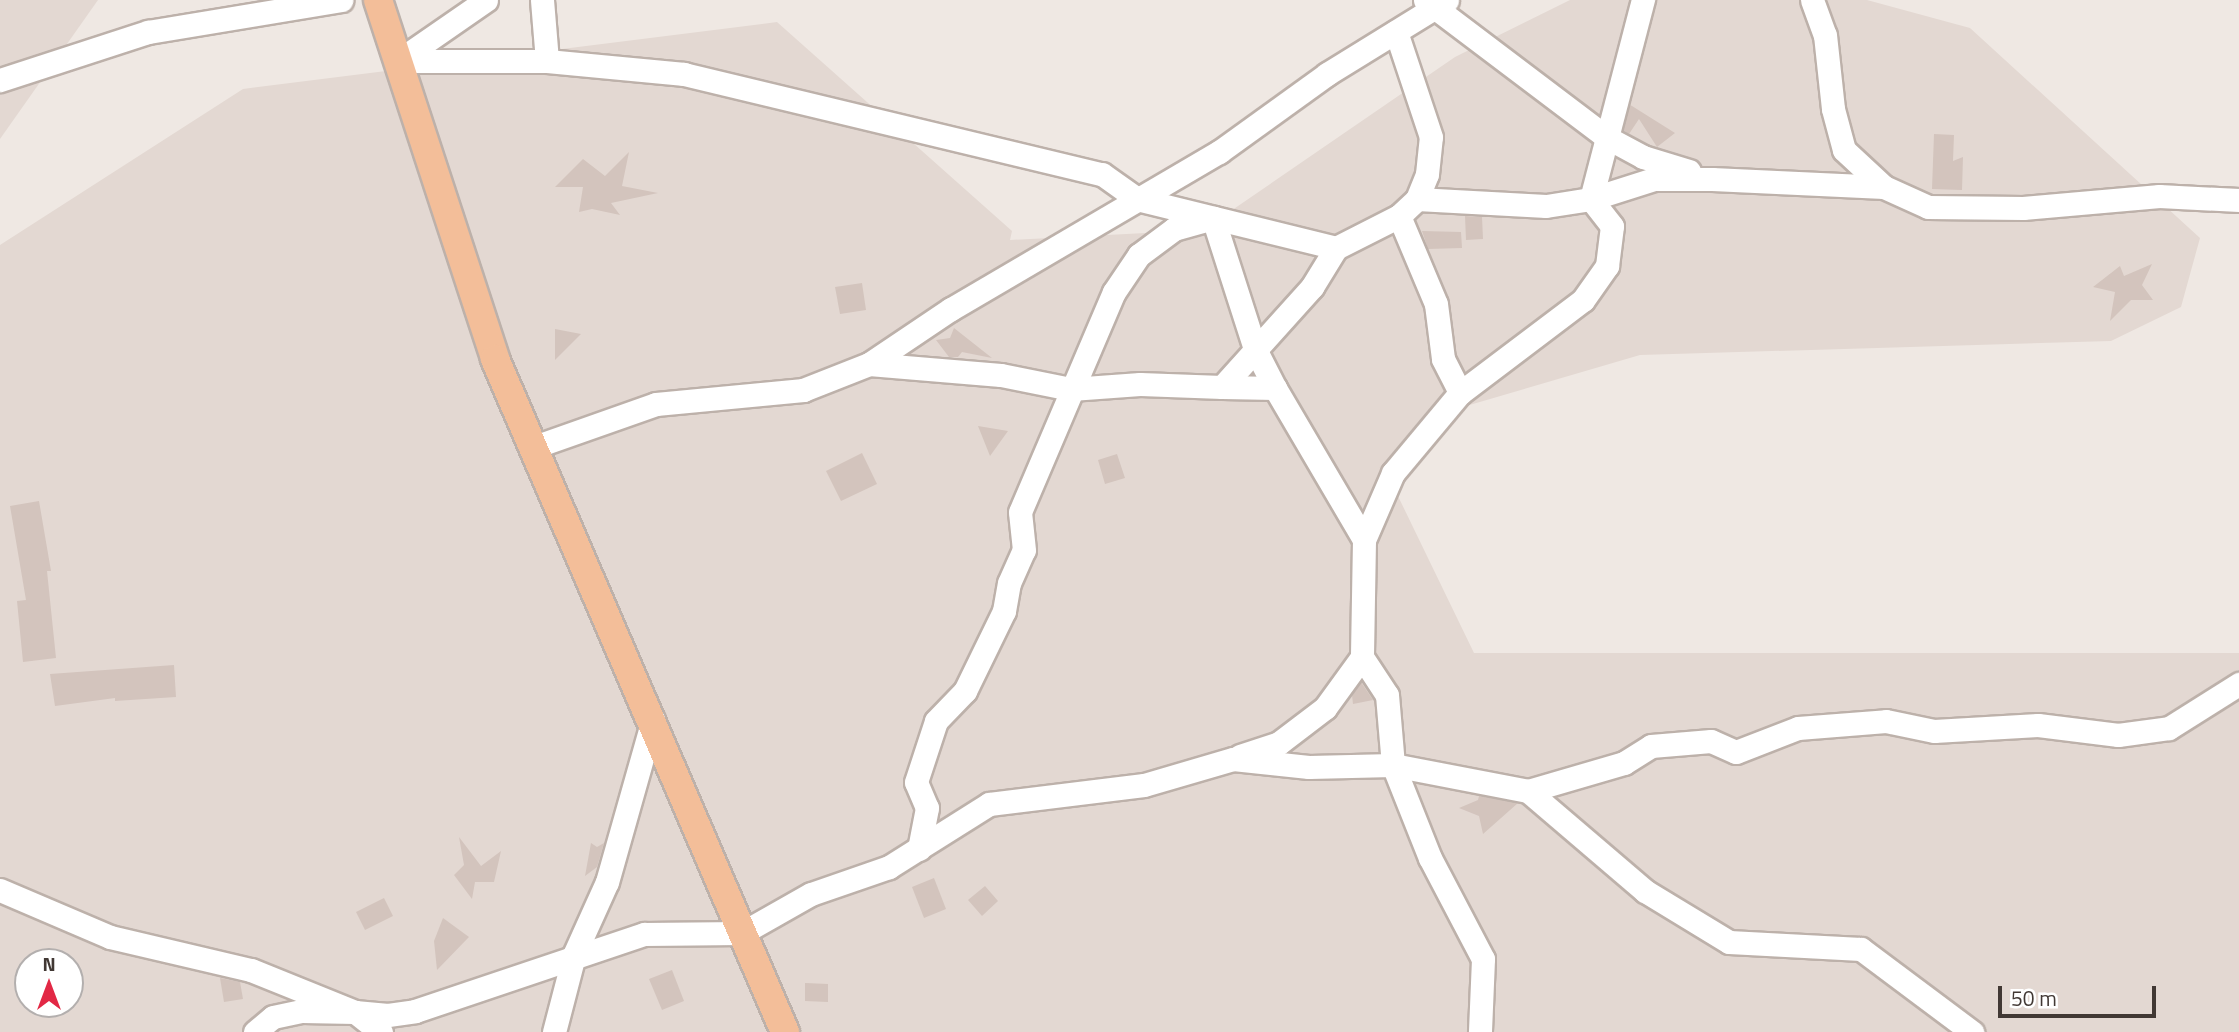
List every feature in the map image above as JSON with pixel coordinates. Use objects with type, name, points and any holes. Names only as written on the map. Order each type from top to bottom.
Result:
[{"type":"main road","points":[[378,0],[495,359],[653,719],[785,1032]]},
{"type":"street","points":[[0,80],[148,32],[341,0]]},
{"type":"street","points":[[398,61],[486,0]]},
{"type":"street","points":[[542,0],[547,61]]},
{"type":"street","points":[[1591,199],[1643,0]]},
{"type":"street","points":[[1812,0],[1825,35],[1833,109],[1844,150],[1884,187],[1928,207],[2023,208],[2159,196],[2239,200]]},
{"type":"street","points":[[534,447],[656,404],[803,390],[869,364],[1137,199],[1219,152],[1327,74],[1436,3],[1606,137],[1643,156],[1712,178]]},
{"type":"street","points":[[1222,387],[1312,287],[1336,248],[1399,216],[1417,199],[1427,174],[1431,137],[1395,32]]},
{"type":"street","points":[[398,61],[547,61],[684,74],[925,128],[1102,174],[1137,199],[1336,248]]},
{"type":"street","points":[[1417,199],[1545,206],[1591,199],[1654,178],[1712,178],[1884,187]]},
{"type":"street","points":[[1480,1032],[1483,959],[1430,858],[1394,765],[1387,695],[1362,657],[1364,540],[1394,473],[1461,393],[1583,300],[1607,266],[1612,226],[1591,199]]},
{"type":"street","points":[[1399,216],[1436,304],[1443,359],[1461,393]]},
{"type":"street","points":[[1213,218],[1255,349],[1364,540]]},
{"type":"street","points":[[919,849],[927,808],[916,782],[927,759],[936,721],[965,691],[1004,611],[1010,583],[1024,550],[1020,512],[1114,292],[1139,255],[1174,229],[1213,218]]},
{"type":"street","points":[[869,364],[1001,375],[1071,389],[1140,384],[1275,387]]},
{"type":"street","points":[[255,1032],[284,1012],[415,1011],[574,955],[659,931],[742,933],[811,894],[889,867],[989,804],[1144,785],[1279,743],[1325,708],[1362,657]]},
{"type":"street","points":[[1233,759],[1309,767],[1394,765],[1528,791],[1624,762],[1651,746],[1711,741],[1736,752],[1798,728],[1886,721],[1934,731],[2038,725],[2119,735],[2169,728],[2239,684]]},
{"type":"street","points":[[554,1032],[574,955],[607,882],[653,719]]},
{"type":"street","points":[[1528,791],[1645,891],[1729,942],[1861,950],[1972,1032]]},
{"type":"street","points":[[0,890],[110,937],[251,970],[355,1012],[381,1032]]},
{"type":"shaded area","points":[[0,0],[98,0],[0,139]]},
{"type":"shaded area","points":[[1570,0],[1867,0],[1970,28],[2200,238],[2181,307],[2111,341],[1640,355],[1425,418],[1396,492],[1474,653],[2239,653],[2239,1032],[0,1032],[0,245],[243,89],[777,22],[1012,231],[1010,240],[1203,230],[1455,57]]},
{"type":"building","points":[[1630,105],[1675,133],[1657,147],[1639,119],[1629,134],[1623,130]]},
{"type":"building","points":[[1934,134],[1954,135],[1953,161],[1963,157],[1962,190],[1932,189]]},
{"type":"building","points":[[629,152],[622,186],[658,193],[611,203],[620,215],[592,209],[579,212],[583,187],[555,187],[583,159],[605,176]]},
{"type":"building","points":[[1465,216],[1482,217],[1483,239],[1466,240]]},
{"type":"building","points":[[1422,231],[1461,232],[1462,248],[1428,249]]},
{"type":"building","points":[[2152,264],[2142,285],[2153,300],[2131,300],[2110,321],[2115,292],[2093,287],[2120,266],[2124,276]]},
{"type":"building","points":[[862,283],[866,310],[840,314],[835,287]]},
{"type":"building","points":[[954,328],[992,358],[962,352],[958,357],[949,357],[936,340],[950,338]]},
{"type":"building","points":[[555,329],[581,334],[555,360]]},
{"type":"building","points":[[978,426],[1008,431],[990,456]]},
{"type":"building","points":[[862,453],[877,484],[841,501],[826,471]]},
{"type":"building","points":[[1117,454],[1125,478],[1105,484],[1098,460]]},
{"type":"building","points":[[39,501],[51,571],[47,571],[56,658],[23,662],[17,601],[26,600],[10,506]]},
{"type":"building","points":[[174,665],[176,697],[115,701],[115,698],[55,706],[50,674]]},
{"type":"building","points":[[1361,682],[1373,700],[1353,704],[1352,695]]},
{"type":"building","points":[[1479,796],[1518,803],[1483,834],[1479,816],[1459,808],[1478,800]]},
{"type":"building","points":[[459,837],[481,866],[501,851],[494,882],[475,882],[472,899],[454,875],[464,865]]},
{"type":"building","points":[[591,843],[597,847],[604,843],[597,867],[585,876]]},
{"type":"building","points":[[934,878],[946,909],[924,918],[912,887]]},
{"type":"building","points":[[985,886],[998,901],[982,916],[968,900]]},
{"type":"building","points":[[384,898],[393,916],[365,930],[356,912]]},
{"type":"building","points":[[443,918],[469,937],[437,970],[434,941]]},
{"type":"building","points":[[672,970],[684,1001],[662,1010],[649,979]]},
{"type":"building","points":[[220,978],[240,982],[243,999],[224,1002]]},
{"type":"building","points":[[805,983],[828,984],[828,1002],[805,1001]]}]
